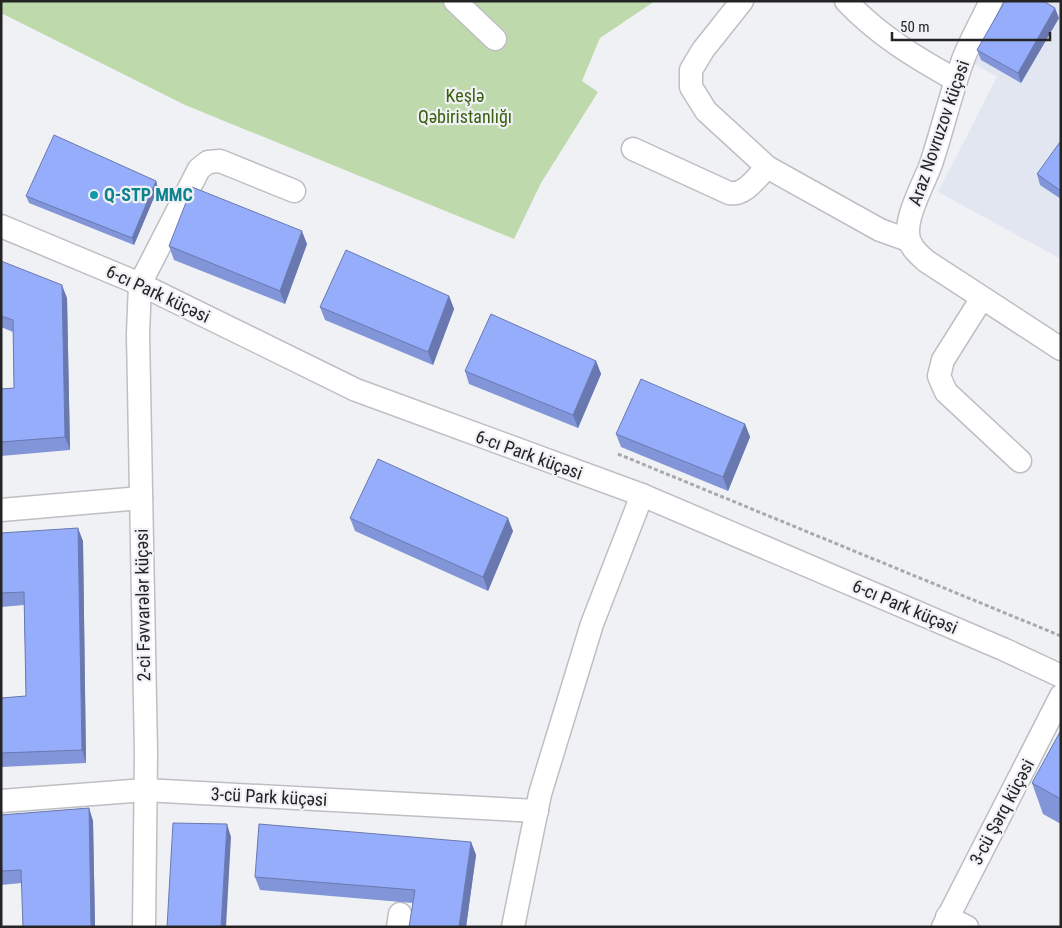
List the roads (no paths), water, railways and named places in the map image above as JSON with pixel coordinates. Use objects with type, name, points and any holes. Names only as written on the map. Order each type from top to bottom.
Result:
[{"type":"street","points":[[455,1],[495,39]]},
{"type":"street","points":[[742,1],[703,50],[691,70],[691,87],[706,111],[767,167],[880,230],[908,240],[914,250],[926,261],[1061,349]]},
{"type":"street","points":[[846,1],[882,35],[956,80]]},
{"type":"street","name":"Araz Novruzov küçəsi","points":[[908,240],[911,217],[934,155],[956,80],[964,57],[991,1]]},
{"type":"street","points":[[633,149],[729,193],[736,194],[745,189],[767,167]]},
{"type":"street","points":[[140,284],[199,169],[208,162],[220,160],[294,191]]},
{"type":"street","name":"6-cı Park küçəsi","points":[[1,226],[140,284],[356,390],[642,495],[1003,649],[1061,676]]},
{"type":"street","name":"2-ci Fəvvarələr küçəsi","points":[[140,284],[138,334],[145,790],[144,927]]},
{"type":"street","points":[[982,298],[943,360],[938,376],[946,392],[1020,460]]},
{"type":"street","points":[[513,927],[537,811],[592,624],[642,495]]},
{"type":"street","points":[[1,510],[141,498]]},
{"type":"street","name":"3-cü Şərq küçəsi","points":[[945,922],[1061,696]]},
{"type":"street","name":"3-cü Park küçəsi","points":[[1,801],[145,790],[537,811]]},
{"type":"street","points":[[945,922],[967,927]]},
{"type":"place","name":"Q-STP MMC","points":[[94,195]]},
{"type":"park label","name":"Keşlə Qəbiristanlığı","points":[[465,106]]}]
